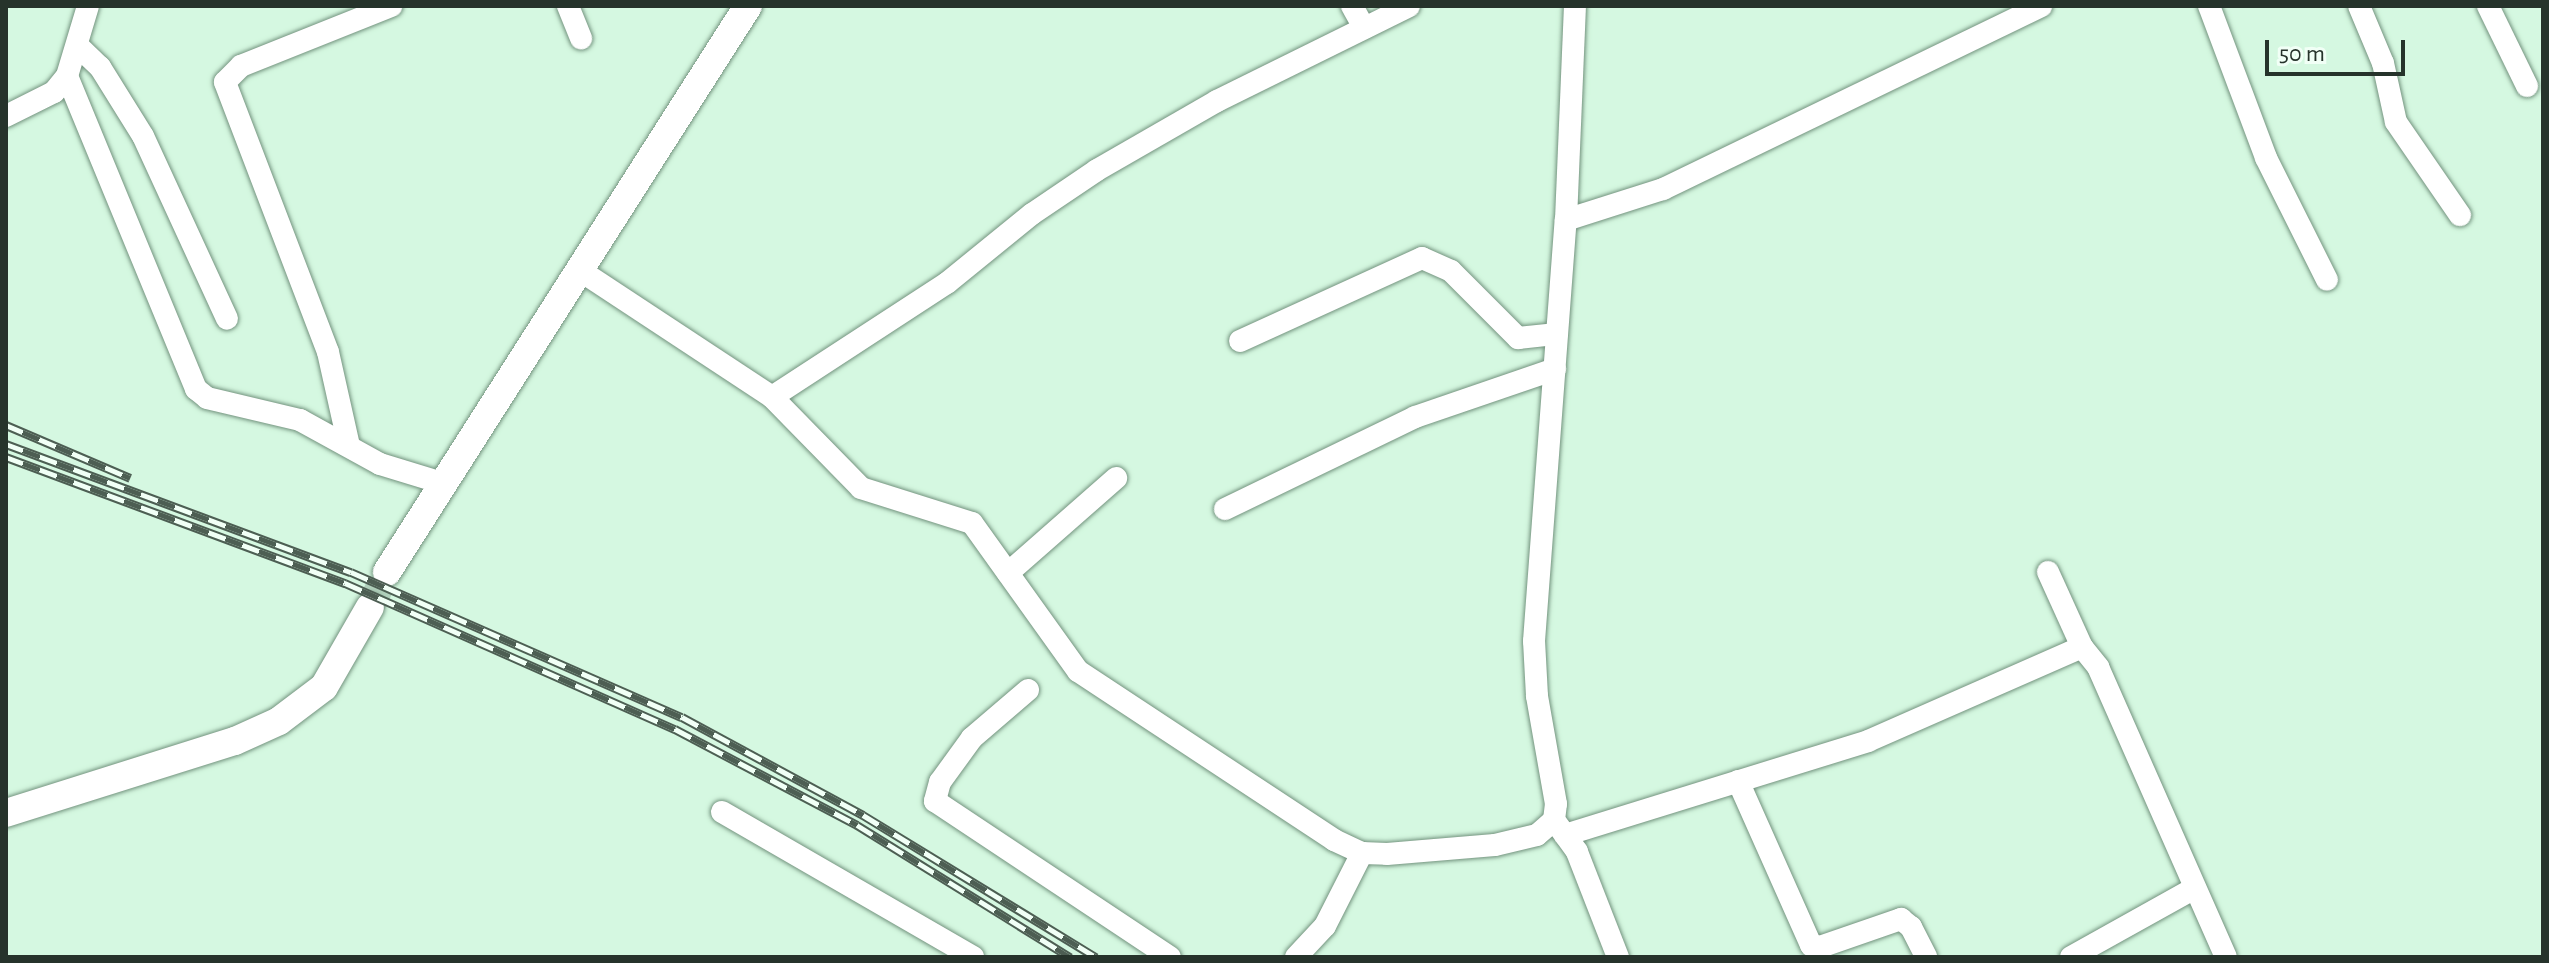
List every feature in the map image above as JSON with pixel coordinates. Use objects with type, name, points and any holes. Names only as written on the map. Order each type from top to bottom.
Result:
[{"type":"street","points":[[6,116],[54,92],[67,76],[80,48],[88,6]]},
{"type":"street","points":[[349,446],[328,352],[225,82],[241,66],[391,6]]},
{"type":"street","points":[[568,6],[581,39]]},
{"type":"street","points":[[387,572],[748,6]]},
{"type":"street","points":[[1352,6],[1364,28]]},
{"type":"street","points":[[772,397],[947,283],[1087,177],[1217,101],[1409,6]]},
{"type":"street","points":[[1575,6],[1566,220],[1534,641],[1537,696],[1560,827],[1577,852],[1618,957]]},
{"type":"street","points":[[1566,220],[1663,189],[2041,6]]},
{"type":"street","points":[[2209,6],[2266,158],[2327,280]]},
{"type":"street","points":[[2359,6],[2383,63],[2396,122],[2460,215]]},
{"type":"street","points":[[2488,6],[2527,86]]},
{"type":"street","points":[[80,48],[100,67],[143,136],[227,319]]},
{"type":"street","points":[[67,76],[196,389],[207,398],[300,420],[388,467],[442,483]]},
{"type":"street","points":[[1240,341],[1422,258],[1451,271],[1518,338],[1557,334]]},
{"type":"street","points":[[578,269],[772,397],[861,488],[972,523],[1078,671],[1334,840],[1362,853],[1495,845],[1738,781],[1868,741],[2082,647]]},
{"type":"street","points":[[1225,509],[1415,417],[1555,369]]},
{"type":"street","points":[[1008,573],[1116,478]]},
{"type":"street","points":[[2048,572],[2082,647],[2098,667],[2226,957]]},
{"type":"street","points":[[6,813],[235,741],[279,721],[324,687],[370,607]]},
{"type":"street","points":[[1028,690],[972,738],[940,782],[935,801],[1170,957]]},
{"type":"street","points":[[1738,781],[1811,945],[1820,947],[1901,919],[1911,927],[1926,957]]},
{"type":"street","points":[[722,812],[973,957]]},
{"type":"street","points":[[1296,957],[1325,926],[1362,853]]},
{"type":"street","points":[[2071,957],[2195,888]]},
{"type":"tunnel","points":[[370,607],[387,572]]},
{"type":"railway","points":[[6,425],[130,478]]},
{"type":"railway","points":[[6,444],[351,572],[682,717],[863,815],[1096,957]]},
{"type":"railway","points":[[6,457],[345,583],[675,729],[857,825],[1070,957]]}]
